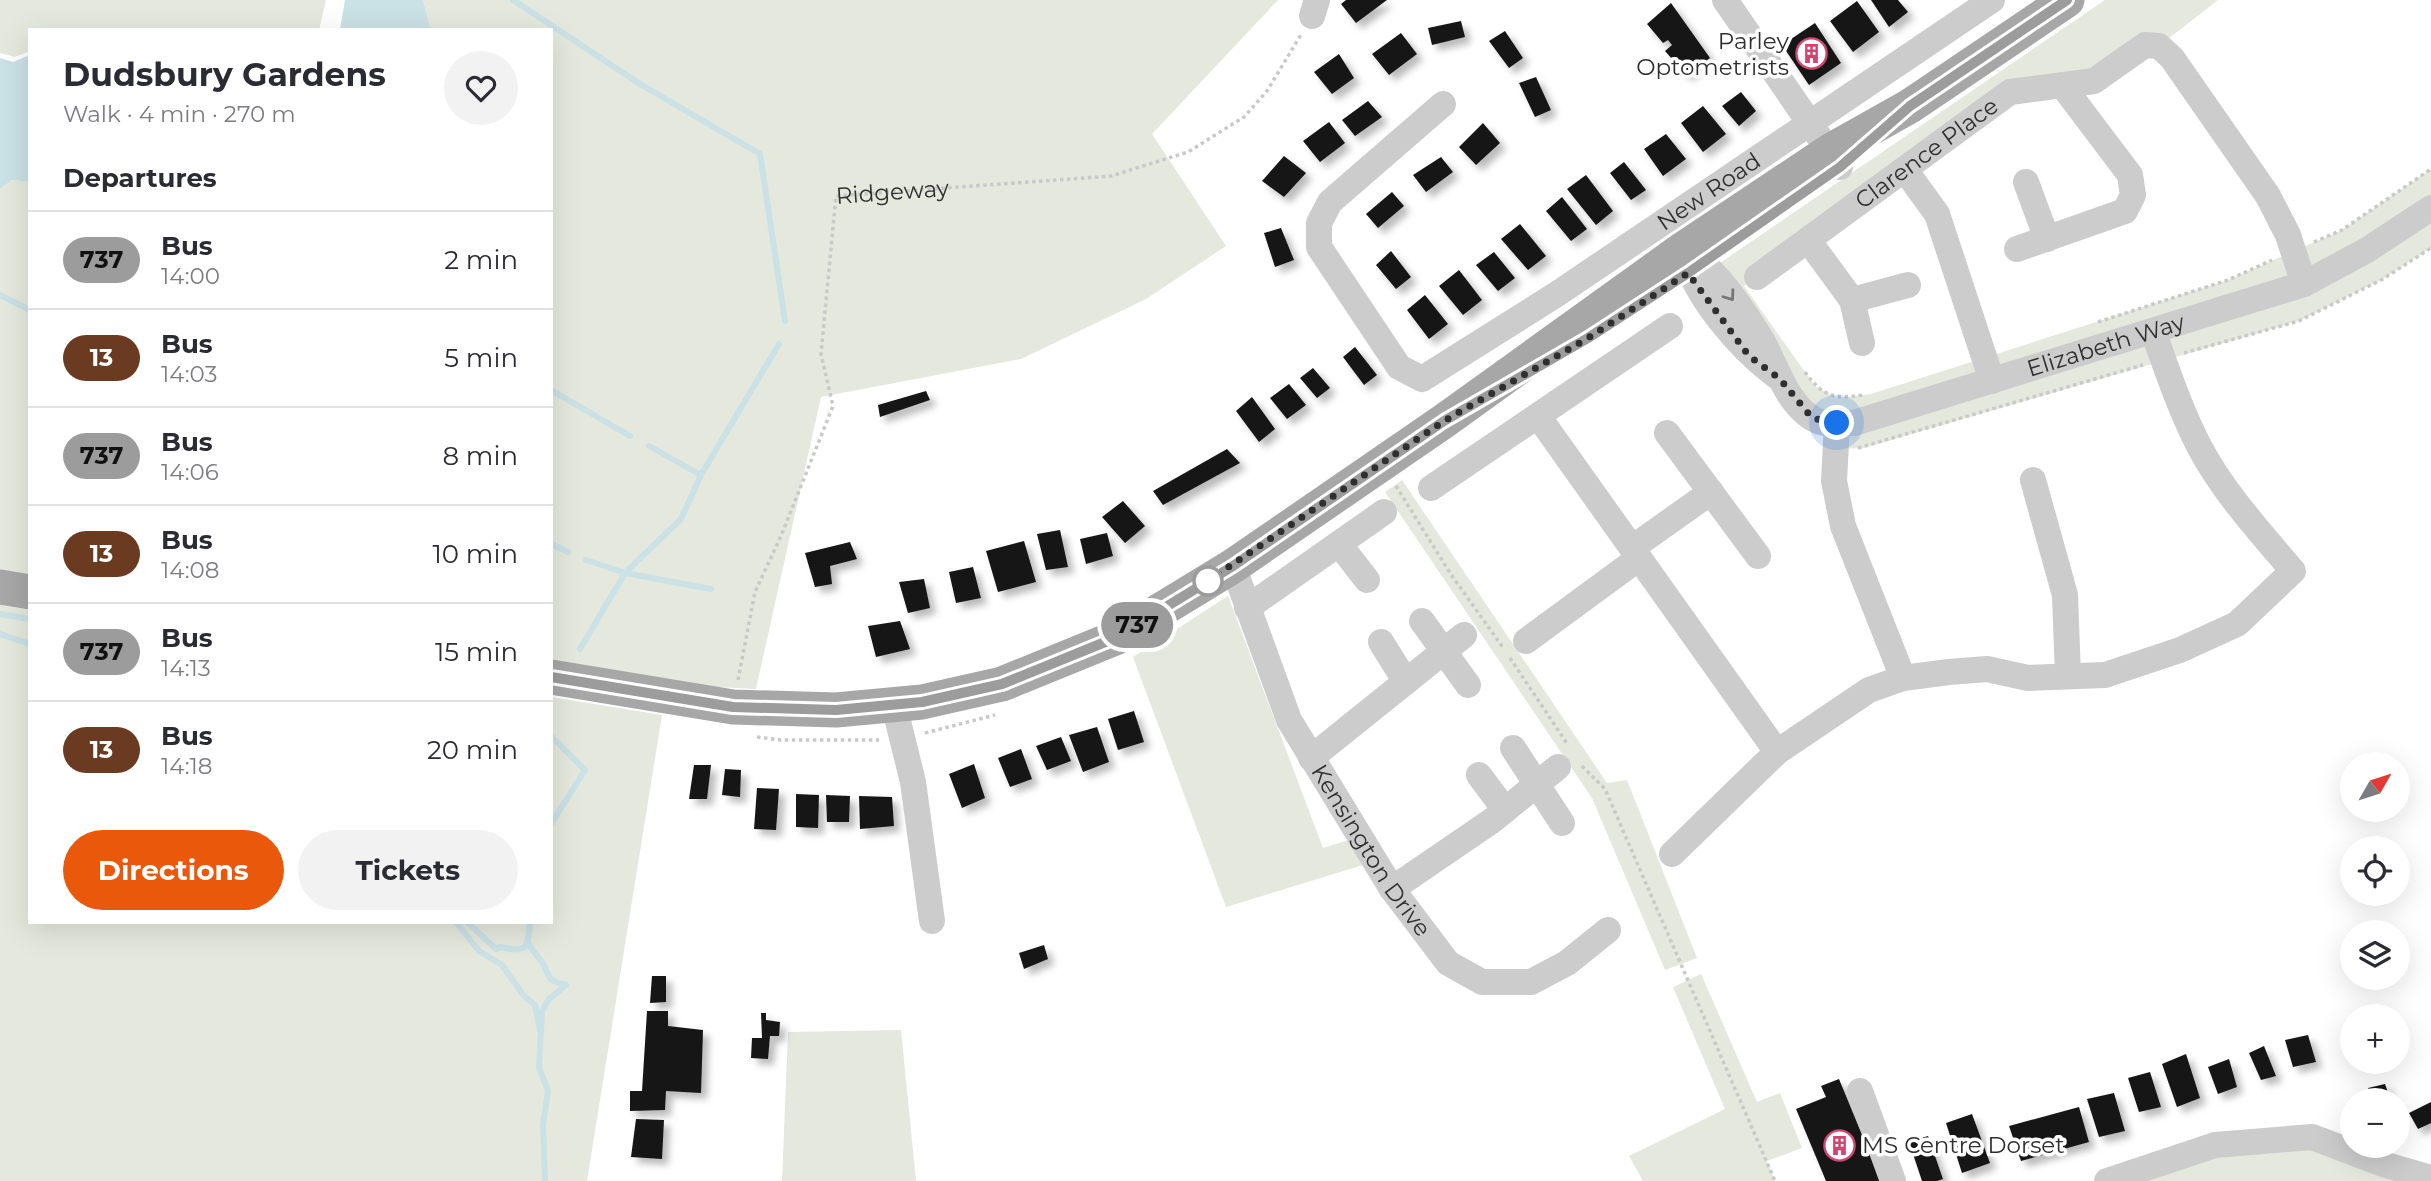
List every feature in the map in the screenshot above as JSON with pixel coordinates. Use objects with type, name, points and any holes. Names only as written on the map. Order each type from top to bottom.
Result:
[{"type":"main road","points":[[553,677],[733,707],[836,710],[922,702],[1002,684],[1115,638],[1233,566],[1444,421],[1588,338],[1910,106],[2067,0]]},
{"type":"main road","points":[[0,587],[28,592]]},
{"type":"street","points":[[1724,0],[1835,159]]},
{"type":"street","name":"New Road","points":[[1443,104],[1330,202],[1319,223],[1319,247],[1326,258],[1399,367],[1422,379],[1557,294],[1992,0]]},
{"type":"street","name":"Clarence Place","points":[[1756,278],[2010,92],[2094,81],[2146,45],[2159,46],[2172,58],[2268,196],[2293,250],[2304,284]]},
{"type":"street","points":[[2017,249],[2125,211],[2133,195],[2130,175],[2062,85]]},
{"type":"street","points":[[1905,170],[1937,214],[1992,381]]},
{"type":"street","points":[[2026,182],[2047,239]]},
{"type":"street","name":"Elizabeth Way","points":[[1837,423],[1854,423],[2304,284],[2367,250],[2431,208]]},
{"type":"street","points":[[1808,240],[1852,300],[1862,343]]},
{"type":"street","points":[[1692,261],[1791,374],[1812,418],[1837,423],[1835,481],[1843,526],[1903,678]]},
{"type":"street","points":[[1852,300],[1908,285]]},
{"type":"street","points":[[1432,488],[1670,326]]},
{"type":"street","points":[[1672,855],[1777,752],[1870,690],[1903,678],[1987,669],[2028,678],[2105,675],[2180,650],[2237,624],[2293,571],[2232,497],[2200,448],[2174,389],[2153,331]]},
{"type":"street","points":[[1538,416],[1777,752]]},
{"type":"street","points":[[1667,433],[1758,555]]},
{"type":"street","points":[[2033,480],[2065,595],[2068,676]]},
{"type":"street","points":[[1526,641],[1711,492]]},
{"type":"street","points":[[1247,608],[1384,512]]},
{"type":"street","points":[[1339,544],[1367,580]]},
{"type":"street","name":"Kensington Drive","points":[[1233,566],[1289,720],[1392,889],[1448,962],[1482,982],[1531,982],[1567,962],[1608,930]]},
{"type":"street","points":[[1422,621],[1454,643],[1468,685]]},
{"type":"street","points":[[1381,642],[1406,682]]},
{"type":"street","points":[[1311,758],[1454,643]]},
{"type":"street","points":[[894,705],[913,782],[932,921]]},
{"type":"street","points":[[1513,748],[1562,823]]},
{"type":"street","points":[[1392,889],[1571,762]]},
{"type":"street","points":[[1479,775],[1505,810]]},
{"type":"street","points":[[1860,1091],[1894,1181]]},
{"type":"street","points":[[2106,1181],[2215,1145],[2312,1137],[2386,1166],[2431,1178]]},
{"type":"path","name":"Ridgeway","points":[[733,707],[755,592],[781,536],[833,406],[821,354],[836,196],[1111,176],[1188,152],[1244,117],[1267,91],[1315,8]]},
{"type":"path","points":[[2087,325],[2228,280],[2342,230],[2431,169]]},
{"type":"path","points":[[1791,374],[1837,398],[1871,394]]},
{"type":"path","points":[[1395,485],[1571,762],[1605,789],[1775,1181]]},
{"type":"shaded area","points":[[0,0],[326,0],[319,28],[28,28],[28,52],[15,57],[0,53]]},
{"type":"shaded area","points":[[423,0],[1278,0],[1152,134],[1226,246],[1146,299],[1021,359],[821,397],[756,689],[696,686],[553,664],[553,28],[430,28]]},
{"type":"shaded area","points":[[2105,0],[2218,0],[2159,46],[2094,81],[2010,92],[1744,286],[1815,386],[1837,398],[1871,394],[2228,280],[2342,230],[2431,169],[2431,248],[2383,279],[2299,321],[1864,448],[1836,449],[1822,423],[1711,269]]},
{"type":"shaded area","points":[[12,180],[28,182],[28,578],[0,573],[0,189]]},
{"type":"shaded area","points":[[1402,480],[1607,783],[1627,780],[1697,958],[1665,970],[1592,798],[1385,492]]},
{"type":"shaded area","points":[[1228,596],[1323,848],[1352,839],[1363,865],[1226,907],[1133,657]]},
{"type":"shaded area","points":[[0,605],[28,610],[28,924],[553,924],[553,697],[662,715],[587,1181],[0,1181]]},
{"type":"shaded area","points":[[1701,974],[1757,1102],[1780,1093],[1802,1148],[1767,1161],[1775,1181],[1643,1181],[1629,1156],[1725,1109],[1673,987]]},
{"type":"shaded area","points":[[901,1030],[916,1181],[782,1181],[788,1032]]},
{"type":"shaded area","points":[[2312,1137],[2340,1147],[2340,1158],[2369,1158],[2431,1181],[2107,1181]]},
{"type":"water","points":[[345,0],[423,0],[430,28],[340,28]]},
{"type":"water","points":[[28,56],[28,182],[12,180],[0,189],[0,58],[13,62]]},
{"type":"building","points":[[1346,0],[1387,0],[1356,23],[1341,4]]},
{"type":"building","points":[[1871,0],[1898,0],[1908,12],[1889,27]]},
{"type":"building","points":[[1857,1],[1879,32],[1853,52],[1830,21]]},
{"type":"building","points":[[1671,3],[1710,58],[1686,75],[1665,51],[1672,45],[1668,40],[1663,43],[1647,24]]},
{"type":"building","points":[[1461,21],[1465,37],[1432,45],[1428,28]]},
{"type":"building","name":"Parley Optometrists","points":[[1815,23],[1841,63],[1809,85],[1782,45]]},
{"type":"building","points":[[1505,31],[1523,58],[1509,68],[1489,41]]},
{"type":"building","points":[[1401,33],[1417,54],[1389,75],[1372,54]]},
{"type":"building","points":[[1339,54],[1354,78],[1332,94],[1314,72]]},
{"type":"building","points":[[1536,77],[1551,110],[1535,117],[1519,83]]},
{"type":"building","points":[[1741,92],[1756,111],[1739,126],[1722,106]]},
{"type":"building","points":[[1368,101],[1382,117],[1355,136],[1342,120]]},
{"type":"building","points":[[1703,106],[1726,134],[1703,152],[1681,123]]},
{"type":"building","points":[[1329,122],[1345,143],[1320,162],[1303,141]]},
{"type":"building","points":[[1483,123],[1500,143],[1476,165],[1459,147]]},
{"type":"building","points":[[1666,134],[1686,159],[1663,176],[1644,149]]},
{"type":"building","points":[[1284,156],[1306,173],[1284,197],[1262,181]]},
{"type":"building","points":[[1441,157],[1453,172],[1426,192],[1413,175]]},
{"type":"building","points":[[1624,162],[1646,190],[1631,200],[1610,173]]},
{"type":"building","points":[[1586,175],[1613,211],[1596,225],[1567,189]]},
{"type":"building","points":[[1392,192],[1404,206],[1378,228],[1366,214]]},
{"type":"building","points":[[1562,197],[1587,229],[1571,241],[1546,211]]},
{"type":"building","points":[[1520,224],[1546,256],[1528,270],[1501,239]]},
{"type":"building","points":[[1281,228],[1294,260],[1275,267],[1264,233]]},
{"type":"building","points":[[1391,251],[1411,277],[1396,289],[1376,265]]},
{"type":"building","points":[[1494,252],[1515,278],[1498,291],[1476,265]]},
{"type":"building","points":[[1459,270],[1482,300],[1463,315],[1439,286]]},
{"type":"building","points":[[1425,295],[1448,324],[1429,339],[1407,310]]},
{"type":"building","points":[[1355,347],[1377,375],[1364,385],[1343,357]]},
{"type":"building","points":[[1313,368],[1330,388],[1317,398],[1300,378]]},
{"type":"building","points":[[1289,384],[1306,405],[1287,419],[1270,398]]},
{"type":"building","points":[[926,391],[930,400],[880,417],[878,405]]},
{"type":"building","points":[[1252,397],[1275,429],[1259,442],[1236,411]]},
{"type":"building","points":[[1227,449],[1240,463],[1163,505],[1153,491]]},
{"type":"building","points":[[1123,501],[1145,526],[1125,543],[1102,517]]},
{"type":"building","points":[[1060,530],[1068,567],[1046,570],[1037,534]]},
{"type":"building","points":[[1107,533],[1113,556],[1086,564],[1080,539]]},
{"type":"building","points":[[1024,541],[1036,582],[998,592],[986,551]]},
{"type":"building","points":[[850,542],[857,559],[830,566],[832,584],[815,587],[805,553]]},
{"type":"building","points":[[973,567],[981,598],[956,603],[949,572]]},
{"type":"building","points":[[924,579],[930,608],[908,613],[899,582]]},
{"type":"building","points":[[900,621],[910,649],[876,657],[868,626]]},
{"type":"building","points":[[1134,711],[1144,742],[1118,750],[1108,719]]},
{"type":"building","points":[[1097,727],[1109,762],[1083,772],[1069,735]]},
{"type":"building","points":[[1061,737],[1071,761],[1047,770],[1036,746]]},
{"type":"building","points":[[1021,749],[1032,779],[1010,787],[998,758]]},
{"type":"building","points":[[974,764],[985,798],[962,808],[949,774]]},
{"type":"building","points":[[694,765],[711,765],[707,799],[689,799]]},
{"type":"building","points":[[725,769],[741,770],[740,797],[722,795]]},
{"type":"building","points":[[757,788],[779,789],[776,830],[754,829]]},
{"type":"building","points":[[796,794],[819,795],[818,828],[796,827]]},
{"type":"building","points":[[826,795],[850,796],[849,822],[827,822]]},
{"type":"building","points":[[859,796],[892,797],[894,826],[860,829]]},
{"type":"building","points":[[1044,945],[1048,959],[1024,969],[1019,953]]},
{"type":"building","points":[[652,976],[666,976],[666,1002],[650,1003]]},
{"type":"building","points":[[647,1011],[668,1011],[668,1026],[703,1030],[701,1093],[666,1091],[665,1110],[630,1111],[630,1091],[642,1091]]},
{"type":"building","points":[[761,1013],[766,1013],[766,1020],[780,1022],[779,1036],[770,1036],[768,1059],[751,1058],[752,1038],[762,1038]]},
{"type":"building","points":[[2308,1035],[2316,1062],[2293,1067],[2285,1040]]},
{"type":"building","points":[[2264,1046],[2276,1076],[2261,1080],[2249,1053]]},
{"type":"building","points":[[2186,1054],[2200,1098],[2177,1107],[2162,1064]]},
{"type":"building","points":[[2229,1059],[2237,1087],[2218,1094],[2208,1067]]},
{"type":"building","points":[[2150,1072],[2161,1107],[2139,1112],[2128,1078]]},
{"type":"building","name":"MS Centre Dorset","points":[[1839,1079],[1881,1181],[1826,1181],[1796,1109],[1826,1097],[1821,1086]]},
{"type":"building","points":[[2385,1084],[2386,1088],[2368,1088]]},
{"type":"building","points":[[2114,1093],[2125,1131],[2099,1137],[2087,1099]]},
{"type":"building","points":[[2431,1102],[2431,1123],[2418,1129],[2410,1112]]},
{"type":"building","points":[[2079,1107],[2089,1142],[2021,1161],[2009,1126]]},
{"type":"building","points":[[1972,1114],[1990,1163],[1962,1173],[1946,1123]]},
{"type":"building","points":[[636,1119],[664,1120],[662,1159],[631,1157]]},
{"type":"building","name":"MS Centre Dorset","points":[[1928,1136],[1943,1179],[1937,1181],[1922,1181],[1909,1142]]},
{"type":"waterway","points":[[513,0],[640,84],[760,154],[785,321]]},
{"type":"waterway","points":[[0,295],[28,309]]},
{"type":"waterway","points":[[580,649],[625,573],[681,519],[701,475],[779,344]]},
{"type":"waterway","points":[[553,391],[630,436]]},
{"type":"waterway","points":[[649,446],[701,475]]},
{"type":"waterway","points":[[553,545],[568,552]]},
{"type":"waterway","points":[[586,560],[625,573],[711,589]]},
{"type":"waterway","points":[[0,614],[28,619]]},
{"type":"waterway","points":[[0,634],[28,643]]},
{"type":"waterway","points":[[553,738],[585,770],[553,821]]},
{"type":"waterway","points":[[458,924],[479,951],[502,965],[524,996],[535,1005],[540,1030]]},
{"type":"waterway","points":[[469,924],[496,949],[524,947],[530,924]]},
{"type":"waterway","points":[[528,942],[550,977],[566,985],[549,999],[542,1011],[539,1067],[548,1091],[543,1125],[545,1181]]},
{"type":"bus line","name":"737","points":[[553,677],[733,707],[836,710],[922,702],[1002,684],[1115,638],[1233,566],[1444,421],[1588,338],[1688,273],[1840,167],[1910,106],[2067,0]]},
{"type":"place","name":"Parley Optometrists","points":[[1812,54]]},
{"type":"place","name":"MS Centre Dorset","points":[[1839,1145]]},
{"type":"route","points":[[1208,581],[1444,421],[1588,338],[1688,273],[1749,356],[1780,379],[1812,418],[1837,423]]}]
